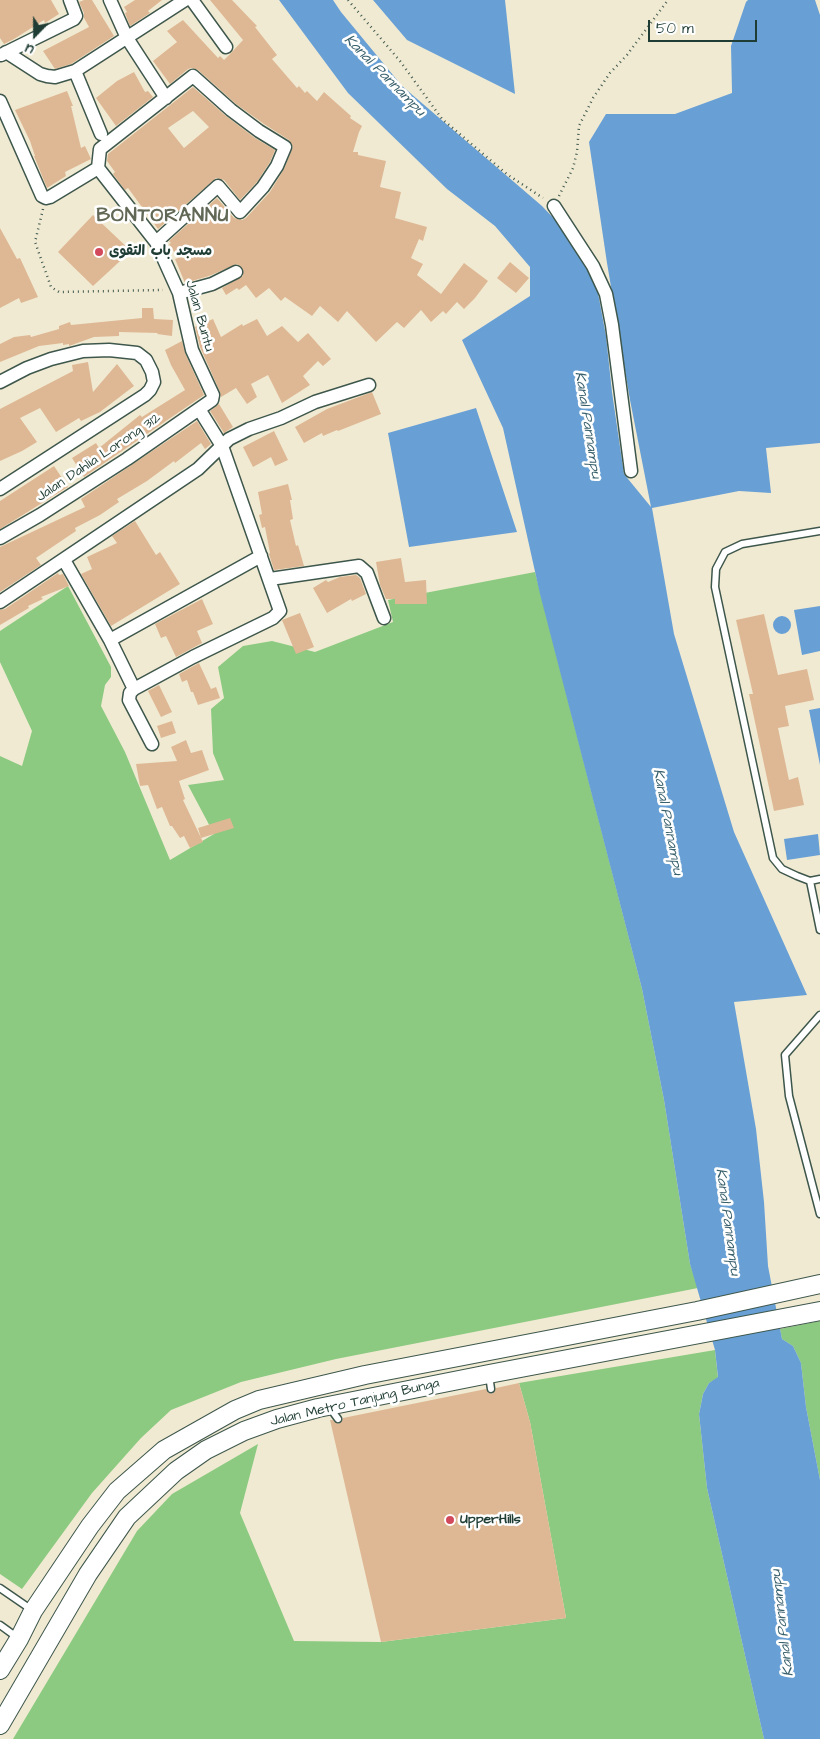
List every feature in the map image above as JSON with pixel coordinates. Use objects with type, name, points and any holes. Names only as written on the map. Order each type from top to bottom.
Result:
[{"type":"main road","name":"Jalan Metro Tanjung Bunga","points":[[0,1670],[33,1611],[90,1526],[117,1491],[164,1450],[235,1410],[259,1400],[365,1375],[789,1292],[820,1284]]},
{"type":"main road","name":"Jalan Metro Tanjung Bunga","points":[[0,1725],[88,1574],[127,1517],[176,1471],[206,1450],[244,1431],[276,1419],[333,1413],[820,1311]]},
{"type":"street","points":[[3,54],[74,19],[76,16],[70,0]]},
{"type":"street","points":[[110,0],[127,38],[166,98]]},
{"type":"street","points":[[3,54],[40,74],[55,77],[75,72],[185,0]]},
{"type":"street","points":[[192,0],[226,47]]},
{"type":"street","points":[[75,72],[101,134]]},
{"type":"street","points":[[0,101],[42,196],[46,198],[98,168],[100,148],[193,76],[231,110],[285,147],[277,166],[263,187],[240,212],[218,186],[156,242]]},
{"type":"street","name":"Jalan Buntu","points":[[98,168],[156,242],[178,293],[192,350],[213,395],[212,400]]},
{"type":"street","points":[[554,206],[593,266],[606,294],[612,325],[631,472]]},
{"type":"street","points":[[178,293],[212,284],[236,272]]},
{"type":"street","points":[[0,382],[27,368],[51,359],[83,351],[109,350],[133,352],[146,360],[152,372],[154,382],[150,390],[144,395],[0,489]]},
{"type":"street","points":[[0,602],[198,470],[229,439],[315,402],[369,385]]},
{"type":"street","name":"Jalan Dahlia Lorong 312","points":[[0,538],[40,516],[88,485],[212,400]]},
{"type":"street","points":[[152,744],[128,700],[130,693],[193,657],[277,616],[280,611],[222,446],[199,409]]},
{"type":"street","points":[[110,640],[261,556]]},
{"type":"street","points":[[64,560],[110,640],[134,689]]},
{"type":"street","points":[[270,579],[359,566],[367,573],[384,618]]},
{"type":"lane","points":[[820,531],[742,544],[725,552],[716,569],[716,587],[773,858],[782,869],[810,881],[820,879]]},
{"type":"lane","points":[[810,881],[820,927]]},
{"type":"lane","points":[[820,1015],[784,1054],[789,1096],[820,1214]]},
{"type":"lane","points":[[0,1588],[33,1611]]},
{"type":"lane","points":[[0,1625],[19,1639]]},
{"type":"path","points":[[348,0],[400,61],[442,119],[508,175],[554,206],[573,168],[577,152],[579,126],[593,98],[610,72],[627,55],[668,0]]},
{"type":"path","points":[[46,198],[35,242],[51,287],[59,292],[178,293]]},
{"type":"green space","points":[[535,572],[642,989],[664,1100],[690,1264],[698,1288],[336,1359],[241,1382],[171,1410],[141,1438],[92,1493],[22,1589],[0,1574],[0,756],[22,766],[32,731],[0,662],[0,631],[68,586],[111,667],[111,677],[105,685],[101,706],[125,752],[170,860],[214,834],[188,785],[224,780],[213,753],[211,709],[224,698],[218,667],[243,646],[272,641],[315,652],[393,622],[388,600]]},
{"type":"green space","points":[[820,1321],[820,1480],[806,1407],[801,1363],[793,1346],[782,1339],[780,1329]]},
{"type":"green space","points":[[715,1350],[718,1378],[709,1383],[703,1394],[699,1414],[707,1488],[764,1739],[13,1739],[137,1531],[172,1494],[258,1444],[240,1513],[294,1641],[381,1642],[566,1618],[530,1422],[519,1383]]},
{"type":"water","name":"Kanal Pannampu","points":[[279,0],[333,0],[402,86],[542,206],[561,226],[596,282],[606,336],[624,474],[651,507],[630,400],[589,142],[606,114],[675,114],[732,93],[731,46],[748,0],[815,0],[820,15],[820,443],[766,448],[771,493],[739,491],[652,508],[674,634],[734,832],[807,995],[734,1002],[756,1129],[764,1202],[768,1266],[782,1339],[793,1346],[801,1363],[806,1407],[820,1480],[820,1739],[764,1739],[707,1488],[699,1414],[703,1394],[709,1383],[718,1377],[715,1350],[690,1264],[664,1100],[642,989],[540,594],[503,428],[462,340],[530,296],[530,267],[495,226],[447,189],[348,93]]},
{"type":"water","points":[[373,0],[505,0],[515,94],[407,40]]},
{"type":"water","points":[[476,408],[517,532],[409,547],[388,433]]},
{"type":"water","points":[[820,606],[820,651],[802,655],[794,610]]},
{"type":"water","points":[[778,616],[786,616],[791,621],[789,632],[778,634],[773,629],[773,621]]},
{"type":"water","points":[[820,708],[820,765],[809,710]]},
{"type":"water","points":[[818,834],[820,855],[787,860],[784,839]]},
{"type":"building","points":[[0,0],[51,0],[59,14],[45,23],[44,20],[4,44],[0,38]]},
{"type":"building","points":[[92,0],[114,36],[71,64],[55,69],[43,51],[89,27],[79,2]]},
{"type":"building","points":[[135,0],[162,0],[148,11],[150,13],[130,26],[124,7]]},
{"type":"building","points":[[210,0],[232,0],[257,26],[255,27],[277,55],[272,59],[297,88],[299,86],[305,93],[307,91],[317,101],[324,92],[351,116],[350,118],[362,126],[353,152],[358,152],[358,155],[386,161],[380,187],[401,192],[395,218],[427,227],[423,241],[419,239],[411,258],[423,264],[417,275],[441,294],[464,263],[488,281],[464,309],[457,302],[446,314],[443,311],[431,322],[421,310],[404,328],[397,322],[376,342],[347,311],[338,322],[320,306],[312,316],[285,297],[281,301],[269,288],[256,298],[246,285],[226,295],[222,288],[243,276],[243,269],[237,264],[209,276],[185,283],[175,259],[178,258],[169,241],[217,198],[234,218],[242,220],[246,218],[270,192],[284,169],[293,147],[289,140],[236,104],[198,70],[188,69],[170,84],[153,61],[177,42],[167,31],[183,20],[218,58],[220,56],[224,60],[231,53],[243,40]]},
{"type":"building","points":[[134,72],[145,92],[148,91],[153,97],[116,126],[96,98],[117,81]]},
{"type":"building","points":[[193,87],[226,116],[255,138],[275,150],[270,162],[257,182],[240,200],[224,180],[216,178],[158,229],[128,188],[125,190],[113,174],[115,172],[107,161],[108,154]],"holes":[[[193,111],[209,127],[184,148],[168,128]]]},
{"type":"building","points":[[67,91],[73,106],[71,106],[81,148],[85,146],[91,159],[65,172],[66,176],[47,188],[30,141],[15,110]]},
{"type":"building","points":[[93,215],[131,251],[93,286],[58,252]]},
{"type":"building","points":[[0,228],[17,259],[20,258],[38,297],[21,303],[19,298],[0,308]]},
{"type":"building","points":[[510,262],[529,278],[516,293],[497,278]]},
{"type":"building","points":[[142,308],[153,308],[154,319],[173,320],[172,336],[158,333],[119,332],[119,336],[94,337],[69,346],[69,344],[63,345],[63,343],[39,346],[0,362],[0,344],[14,337],[30,335],[31,337],[59,329],[59,326],[70,322],[71,325],[142,318]]},
{"type":"building","points":[[213,319],[221,337],[242,324],[243,326],[257,319],[267,336],[282,326],[298,342],[308,333],[331,359],[323,366],[318,361],[303,376],[310,385],[282,403],[268,375],[251,384],[257,397],[247,404],[236,388],[221,397],[200,347],[195,327]]},
{"type":"building","points":[[182,341],[185,353],[204,395],[84,477],[72,458],[96,443],[99,448],[140,415],[142,417],[185,390],[165,350]]},
{"type":"building","points":[[88,362],[93,392],[117,364],[134,386],[100,412],[81,421],[79,418],[56,432],[40,408],[20,418],[37,442],[0,461],[0,409],[73,371],[72,365]]},
{"type":"building","points":[[372,392],[381,414],[323,436],[322,433],[304,443],[295,427],[327,409]]},
{"type":"building","points":[[219,404],[233,427],[224,433],[210,411]]},
{"type":"building","points":[[197,421],[211,444],[205,449],[201,443],[175,463],[174,461],[147,481],[117,499],[119,502],[100,515],[75,528],[76,531],[36,558],[41,565],[0,592],[0,547],[85,507],[81,499]]},
{"type":"building","points":[[274,431],[288,460],[275,466],[271,457],[253,467],[243,447]]},
{"type":"building","points":[[54,466],[68,487],[0,529],[0,501]]},
{"type":"building","points":[[288,484],[292,500],[290,500],[293,519],[290,520],[296,546],[298,545],[304,566],[274,570],[269,554],[265,527],[262,528],[259,515],[262,514],[258,492]]},
{"type":"building","points":[[135,521],[156,555],[160,552],[180,584],[111,626],[81,574],[92,569],[87,557],[117,543],[112,536]]},
{"type":"building","points":[[401,558],[405,582],[426,580],[427,604],[395,604],[395,599],[386,599],[380,585],[376,562]]},
{"type":"building","points":[[58,573],[59,575],[63,574],[69,586],[41,597],[43,599],[28,606],[29,608],[0,625],[0,610],[5,609]]},
{"type":"building","points":[[356,575],[360,578],[366,594],[352,601],[351,599],[327,613],[313,588],[326,580],[328,582],[340,577]]},
{"type":"building","points":[[202,599],[213,624],[197,631],[202,643],[176,657],[166,636],[161,638],[155,624]]},
{"type":"building","points":[[300,613],[314,647],[296,654],[282,620]]},
{"type":"building","points":[[764,614],[778,675],[807,669],[814,700],[785,706],[789,726],[778,728],[789,780],[798,777],[804,805],[774,811],[749,694],[753,694],[736,620]]},
{"type":"building","points":[[199,663],[211,689],[216,687],[220,698],[198,705],[187,680],[182,682],[179,674]]},
{"type":"building","points":[[159,685],[172,712],[161,717],[148,691]]},
{"type":"building","points":[[172,721],[176,733],[161,738],[157,726]]},
{"type":"building","points":[[186,740],[191,753],[202,750],[209,770],[179,781],[185,799],[183,800],[203,842],[190,848],[184,836],[180,838],[172,826],[170,826],[162,807],[157,809],[148,785],[140,786],[136,764],[177,761],[171,747]]},
{"type":"building","points":[[230,818],[234,828],[201,838],[198,828]]},
{"type":"building","name":"UpperHills","points":[[519,1383],[530,1422],[566,1618],[381,1642],[330,1420],[339,1424],[343,1418],[486,1389],[492,1394],[496,1388]]},
{"type":"place","name":"مسجد باب التقوى","points":[[99,252]]},
{"type":"place","name":"UpperHills","points":[[450,1520]]},
{"type":"district","name":"BONTORANNU","points":[[163,217]]}]
